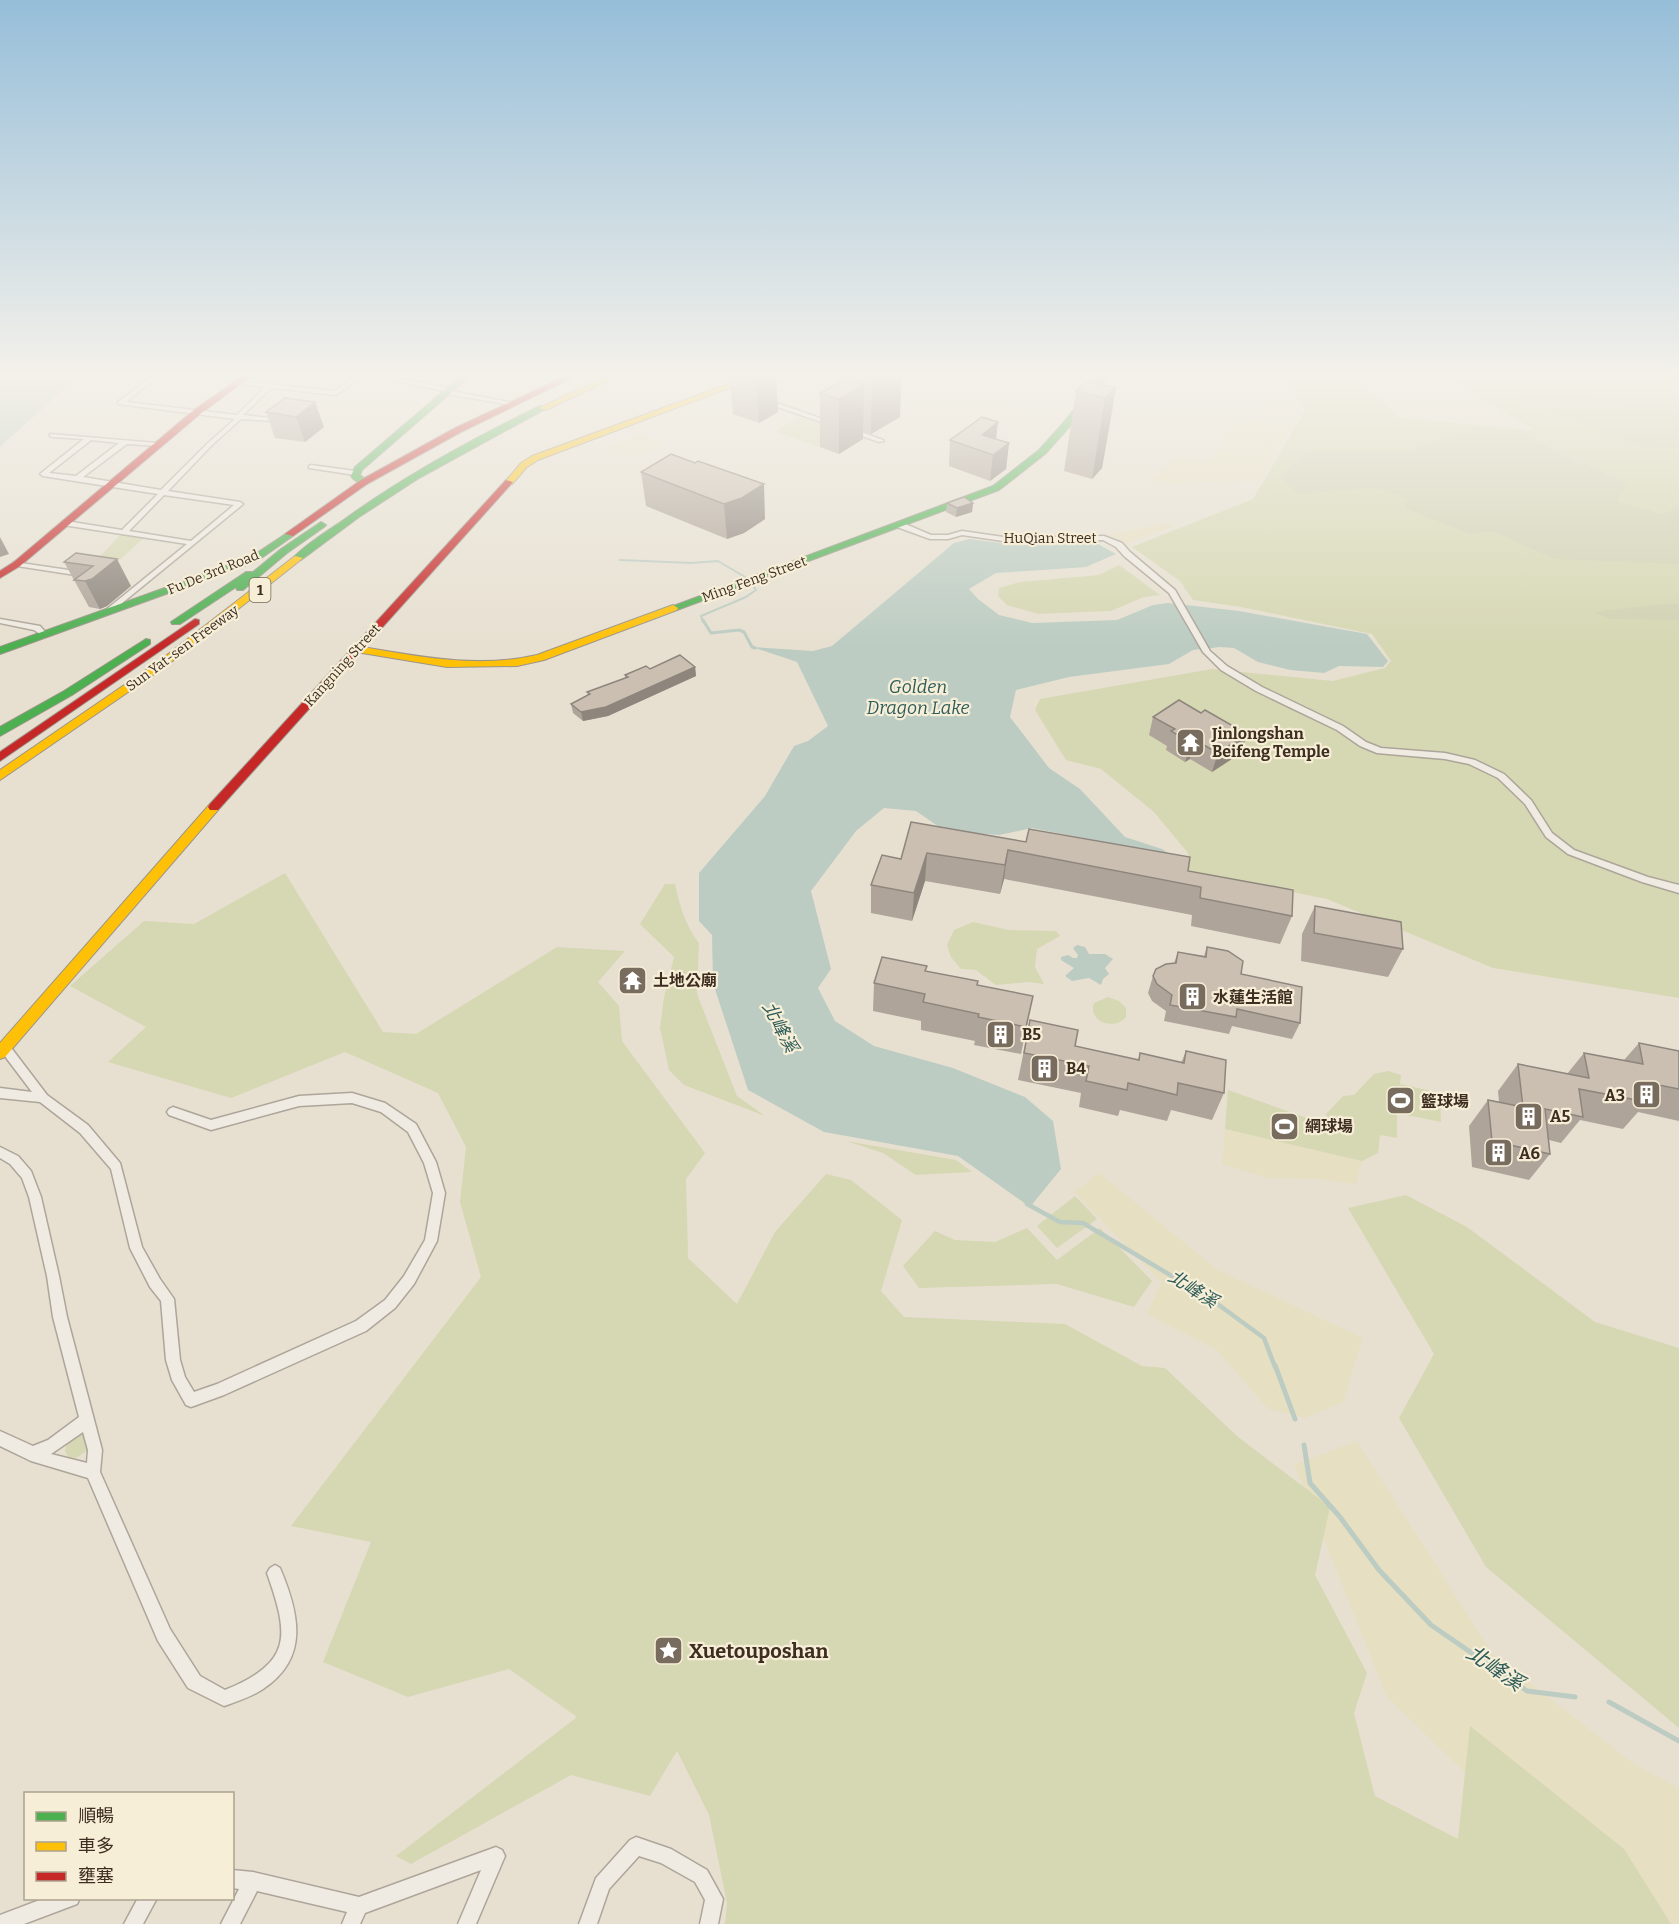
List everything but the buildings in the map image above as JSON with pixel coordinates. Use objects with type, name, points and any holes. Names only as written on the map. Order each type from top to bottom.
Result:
[{"type":"main road","points":[[0,575],[17,564],[130,467]]},
{"type":"main road","points":[[359,478],[370,467]]},
{"type":"main road","name":"Fu De 3rd Road","points":[[0,651],[254,559],[359,478],[382,467]]},
{"type":"main road","name":"Sun Yat-sen Freeway","points":[[0,757],[179,634],[258,574],[284,551],[378,483],[409,467]]},
{"type":"main road","name":"Sun Yat-sen Freeway","points":[[0,776],[162,664],[343,523],[435,467]]},
{"type":"main road","name":"Kangning Street","points":[[2,1050],[264,750],[523,467]]},
{"type":"main road","name":"Ming Feng Street","points":[[356,649],[424,663],[464,666],[523,663],[996,488],[1026,467]]},
{"type":"main road","points":[[0,732],[68,693],[284,551]]},
{"type":"street","points":[[52,467],[43,474],[240,504],[110,611]]},
{"type":"street","points":[[77,479],[93,467]]},
{"type":"street","points":[[124,531],[189,467]]},
{"type":"street","points":[[311,467],[359,478]]},
{"type":"street","points":[[66,523],[193,543]]},
{"type":"street","name":"HuQian Street","points":[[900,525],[930,537],[948,537],[962,533],[1010,540],[1104,538],[1119,545],[1172,592],[1207,652],[1224,668],[1259,689],[1340,728],[1363,744],[1380,751],[1445,756],[1472,762],[1501,776],[1528,802],[1549,835],[1571,852],[1644,880],[1679,889]]},
{"type":"street","points":[[17,564],[97,577]]},
{"type":"street","points":[[131,582],[142,584]]},
{"type":"street","points":[[0,621],[37,628],[43,634]]},
{"type":"street","points":[[2,1050],[43,1098],[84,1129],[116,1167],[136,1248],[155,1283],[167,1299],[173,1360],[179,1380],[190,1400],[219,1390],[361,1326],[390,1304],[409,1280],[431,1241],[439,1193],[430,1162],[412,1128],[385,1108],[352,1098],[299,1101],[211,1125],[172,1112]]},
{"type":"street","points":[[0,1093],[43,1098]]},
{"type":"street","points":[[0,1152],[14,1160],[27,1175],[35,1197],[60,1317],[95,1450],[93,1472],[164,1635],[194,1682],[224,1698],[257,1684],[281,1664],[291,1633],[286,1606],[275,1573]]},
{"type":"street","points":[[30,1454],[44,1451],[57,1444],[86,1421]]},
{"type":"street","points":[[0,1438],[30,1454],[70,1468],[93,1472]]},
{"type":"street","points":[[588,1924],[602,1884],[636,1846],[666,1855],[700,1876],[714,1899],[710,1924]]},
{"type":"street","points":[[234,1879],[253,1881],[359,1906],[496,1856],[467,1924]]},
{"type":"street","points":[[230,1924],[253,1881]]},
{"type":"street","points":[[0,1924],[68,1900]]},
{"type":"street","points":[[133,1924],[147,1900]]},
{"type":"street","points":[[351,1924],[359,1906]]},
{"type":"shaded area","points":[[1165,467],[1268,467],[1261,480],[1169,484],[1149,480]]},
{"type":"shaded area","points":[[1168,523],[1174,526],[1128,543],[1108,535]]},
{"type":"shaded area","points":[[1225,1129],[1362,1161],[1356,1184],[1317,1179],[1268,1178],[1222,1164]]},
{"type":"shaded area","points":[[1099,1173],[1218,1270],[1363,1338],[1343,1402],[1305,1418],[1268,1409],[1216,1349],[1147,1314],[1161,1282],[1074,1192]]},
{"type":"shaded area","points":[[1357,1441],[1492,1653],[1634,1764],[1679,1788],[1679,1924],[1621,1924],[1387,1697],[1294,1465]]},
{"type":"green space","points":[[1272,467],[1679,467],[1679,998],[1493,968],[1327,899],[1189,871],[1188,853],[1154,812],[1101,769],[1066,760],[1035,710],[1040,699],[1212,669],[1333,681],[1385,668],[1391,661],[1372,634],[1241,607],[1193,600],[1180,581],[1132,547],[1253,499]]},
{"type":"green space","points":[[1291,467],[1590,467],[1626,483],[1617,502],[1662,514],[1679,507],[1679,564],[1555,559],[1491,531],[1470,534],[1405,508],[1408,498],[1376,488],[1297,494],[1280,477]]},
{"type":"green space","points":[[122,533],[145,537],[104,574],[85,572]]},
{"type":"green space","points":[[1119,565],[1160,595],[1144,597],[1111,611],[1038,614],[1007,605],[998,596],[999,588],[1020,582],[1099,575]]},
{"type":"green space","points":[[1679,604],[1679,620],[1611,619],[1593,612]]},
{"type":"green space","points":[[285,873],[383,1032],[416,1034],[557,947],[625,951],[598,982],[619,1006],[622,1041],[705,1153],[686,1179],[688,1258],[737,1304],[775,1232],[826,1174],[851,1180],[902,1220],[881,1291],[904,1317],[1065,1324],[1142,1366],[1165,1368],[1238,1437],[1330,1507],[1315,1575],[1367,1673],[1354,1713],[1375,1796],[1458,1839],[1470,1726],[1624,1849],[1671,1924],[725,1924],[727,1903],[709,1815],[677,1751],[650,1796],[571,1775],[411,1864],[396,1856],[577,1717],[509,1669],[408,1697],[323,1662],[371,1542],[291,1526],[481,1277],[460,1202],[466,1147],[438,1093],[345,1052],[231,1098],[108,1062],[146,1027],[70,986],[144,921],[194,924]]},
{"type":"green space","points":[[665,884],[675,884],[684,915],[699,943],[697,994],[737,1096],[765,1116],[684,1085],[669,1070],[660,1028],[664,997],[674,957],[640,924]]},
{"type":"green space","points":[[973,922],[1009,930],[1056,931],[1060,936],[1037,949],[1035,967],[1044,984],[1029,982],[996,985],[976,970],[961,969],[951,957],[947,945],[954,930]]},
{"type":"green space","points":[[1108,997],[1119,1001],[1126,1008],[1126,1017],[1121,1021],[1109,1024],[1094,1015],[1094,1003]]},
{"type":"green space","points":[[1388,1071],[1401,1075],[1400,1084],[1440,1093],[1441,1122],[1397,1113],[1397,1138],[1380,1135],[1378,1153],[1362,1161],[1225,1129],[1228,1090],[1307,1118],[1329,1123],[1326,1114],[1343,1096],[1354,1095],[1374,1074]]},
{"type":"green space","points":[[846,1141],[956,1160],[972,1172],[916,1175],[883,1153]]},
{"type":"green space","points":[[1406,1195],[1467,1227],[1595,1322],[1679,1348],[1679,1728],[1486,1567],[1399,1418],[1434,1354],[1348,1208]]},
{"type":"green space","points":[[1075,1196],[1097,1219],[1057,1248],[1037,1226]]},
{"type":"green space","points":[[1027,1228],[1057,1260],[1100,1228],[1152,1281],[1134,1307],[1057,1284],[919,1288],[903,1266],[935,1231],[955,1240],[995,1242]]},
{"type":"green space","points":[[83,1433],[90,1435],[88,1450],[76,1458],[68,1457],[65,1451],[67,1443]]},
{"type":"water","name":"Golden Dragon Lake","points":[[969,539],[1016,545],[1098,544],[1116,554],[1086,567],[996,573],[969,589],[999,615],[1032,623],[1117,620],[1153,605],[1168,603],[1239,611],[1367,634],[1388,661],[1383,667],[1339,666],[1324,673],[1290,670],[1258,662],[1234,648],[1220,647],[1193,650],[1169,664],[1069,677],[1016,690],[1010,717],[1049,768],[1080,789],[1125,837],[1162,849],[1173,856],[1032,828],[999,835],[945,831],[916,811],[884,808],[856,831],[811,891],[831,969],[818,988],[835,1021],[874,1046],[953,1068],[1025,1097],[1053,1121],[1061,1169],[1030,1207],[958,1156],[824,1132],[748,1090],[713,983],[712,935],[699,921],[699,873],[765,796],[794,746],[808,741],[828,726],[797,662],[752,647],[813,651],[832,646],[954,543]]},
{"type":"water","points":[[1077,945],[1085,947],[1089,954],[1105,954],[1113,959],[1105,968],[1109,974],[1103,979],[1101,985],[1089,978],[1072,981],[1065,976],[1074,968],[1061,960],[1061,957],[1068,955],[1077,958],[1078,955],[1073,948]]},
{"type":"waterway","name":"北峰溪","points":[[620,560],[691,563],[718,561],[745,577]]},
{"type":"waterway","name":"北峰溪","points":[[703,622],[701,616],[746,597],[756,590],[752,584]]},
{"type":"waterway","name":"北峰溪","points":[[703,620],[711,633],[739,630],[744,632],[752,647],[755,648]]},
{"type":"waterway","name":"北峰溪","points":[[1027,1204],[1060,1222],[1083,1223],[1212,1300],[1264,1338],[1275,1367]]},
{"type":"waterway","name":"北峰溪","points":[[1275,1365],[1295,1419]]},
{"type":"waterway","name":"北峰溪","points":[[1304,1445],[1310,1483],[1340,1517],[1379,1570],[1431,1625],[1527,1691],[1575,1697]]},
{"type":"waterway","name":"北峰溪","points":[[1609,1702],[1679,1741]]},
{"type":"traffic: fast","points":[[361,467],[355,476],[364,482]]},
{"type":"traffic: fast","points":[[298,558],[356,515],[431,467]]},
{"type":"traffic: fast","points":[[673,608],[996,488],[1023,467]]},
{"type":"traffic: fast","points":[[240,588],[284,551],[321,525]]},
{"type":"traffic: fast","points":[[0,651],[254,559],[290,534]]},
{"type":"traffic: fast","points":[[176,622],[249,574]]},
{"type":"traffic: fast","points":[[0,732],[68,693],[146,642]]},
{"type":"traffic: slow","points":[[509,482],[522,467]]},
{"type":"traffic: slow","points":[[0,776],[162,664],[298,558]]},
{"type":"traffic: slow","points":[[356,649],[447,664],[517,663],[540,658],[673,608]]},
{"type":"traffic: slow","points":[[0,1053],[214,807]]},
{"type":"traffic: jam","points":[[0,575],[17,564],[132,467]]},
{"type":"traffic: jam","points":[[290,534],[364,482],[392,467]]},
{"type":"traffic: jam","points":[[214,807],[509,482]]},
{"type":"traffic: jam","points":[[0,757],[195,622]]},
{"type":"place","name":"Jinlongshan Beifeng Temple","points":[[1191,742]]},
{"type":"place","name":"土地公廟","points":[[632,980]]},
{"type":"place","name":"水蓮生活館","points":[[1192,997]]},
{"type":"place","name":"B5","points":[[1001,1034]]},
{"type":"place","name":"B4","points":[[1045,1068]]},
{"type":"place","name":"A3","points":[[1646,1095]]},
{"type":"place","name":"籃球場","points":[[1400,1101]]},
{"type":"place","name":"A5","points":[[1529,1116]]},
{"type":"place","name":"網球場","points":[[1284,1126]]},
{"type":"place","name":"A6","points":[[1498,1153]]},
{"type":"place","name":"Xuetouposhan","points":[[668,1651]]}]
